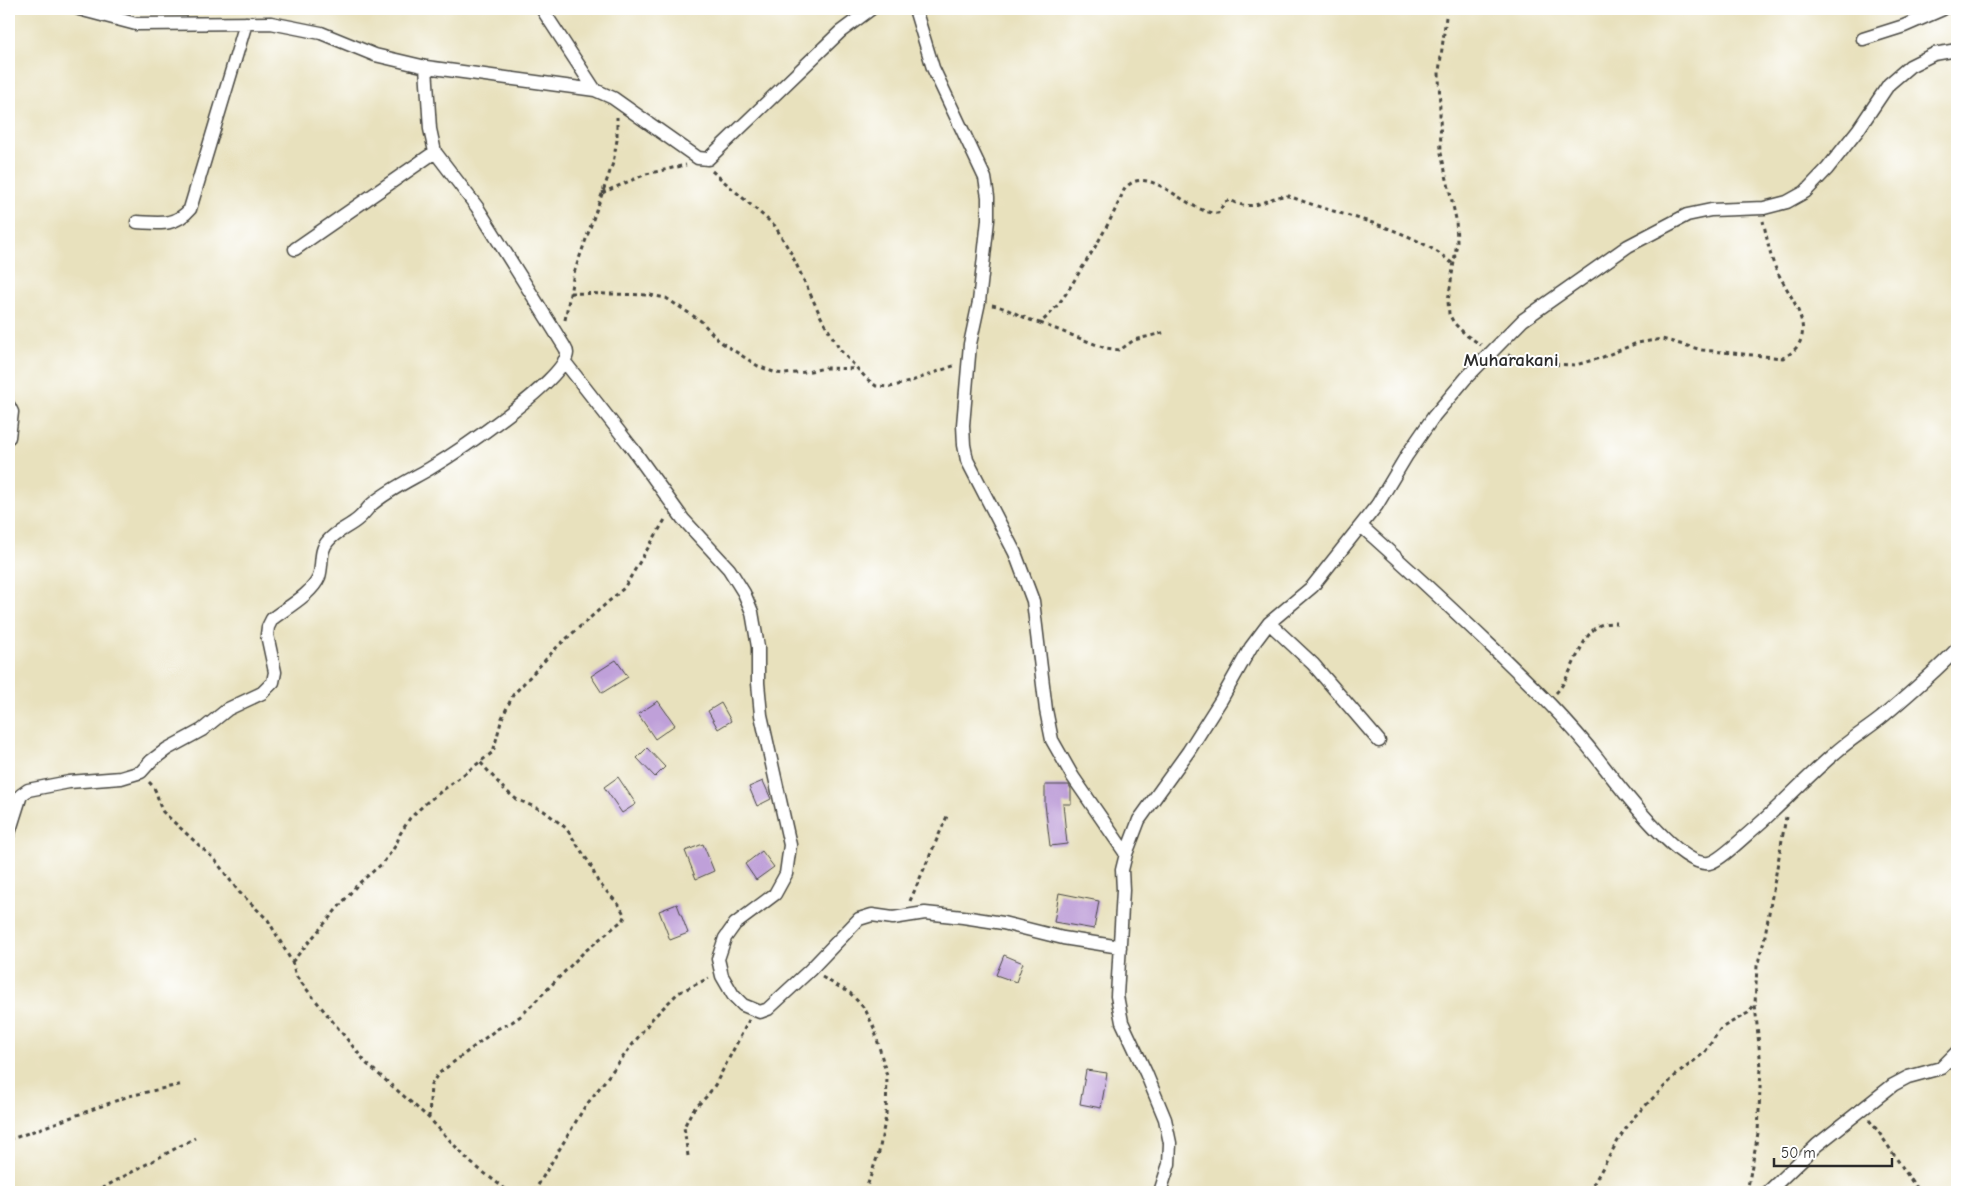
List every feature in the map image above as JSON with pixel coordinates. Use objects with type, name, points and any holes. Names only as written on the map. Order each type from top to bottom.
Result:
[{"type":"street","points":[[79,9],[136,24],[271,23],[321,33],[375,55],[426,67],[595,90],[612,98],[705,161],[840,32],[871,9]]},
{"type":"street","points":[[542,9],[595,90]]},
{"type":"street","points":[[915,9],[933,68],[985,178],[988,197],[988,220],[979,302],[969,360],[963,425],[967,460],[1015,553],[1033,600],[1046,710],[1052,740],[1073,777],[1126,854]]},
{"type":"street","points":[[1864,39],[1904,26],[1943,9]]},
{"type":"street","points":[[137,222],[163,223],[178,220],[190,209],[246,23]]},
{"type":"street","points":[[1160,1192],[1169,1164],[1170,1143],[1165,1119],[1122,1022],[1117,996],[1124,890],[1122,870],[1139,820],[1193,745],[1222,700],[1251,647],[1269,623],[1312,587],[1377,505],[1407,455],[1434,416],[1492,351],[1523,320],[1628,246],[1687,215],[1711,210],[1760,208],[1787,202],[1805,192],[1827,169],[1858,130],[1889,84],[1910,66],[1934,54],[1957,50]]},
{"type":"street","points":[[9,833],[21,795],[28,790],[69,782],[121,778],[140,772],[167,749],[202,730],[228,709],[262,693],[274,682],[275,672],[267,635],[268,627],[272,619],[314,586],[320,575],[322,550],[331,537],[358,520],[372,504],[389,492],[476,440],[536,392],[557,371],[564,361],[567,353],[564,346],[477,207],[435,152],[430,129],[426,67]]},
{"type":"street","points":[[294,249],[435,152]]},
{"type":"street","points":[[564,361],[701,540],[730,569],[744,593],[752,612],[758,647],[760,715],[790,845],[786,874],[774,894],[735,924],[725,938],[718,959],[722,976],[733,995],[743,1005],[754,1011],[760,1012],[768,1009],[810,970],[859,919],[872,914],[903,918],[926,913],[963,917],[1002,923],[1063,938],[1120,946]]},
{"type":"street","points":[[9,406],[12,412],[9,437]]},
{"type":"street","points":[[1361,526],[1422,580],[1546,701],[1593,753],[1637,808],[1679,851],[1695,862],[1709,863],[1732,848],[1790,797],[1835,752],[1908,695],[1957,649]]},
{"type":"street","points":[[1269,623],[1313,664],[1379,741]]},
{"type":"street","points":[[1768,1192],[1817,1145],[1893,1085],[1908,1077],[1941,1068],[1957,1052]]},
{"type":"path","points":[[1448,9],[1439,72],[1441,153],[1456,219],[1457,242],[1448,301],[1449,314],[1466,335],[1492,351],[1547,364],[1576,365],[1603,357],[1636,343],[1662,339],[1702,350],[1783,358],[1794,352],[1800,342],[1803,329],[1799,311],[1774,267],[1760,208]]},
{"type":"path","points":[[564,346],[565,316],[574,273],[613,163],[617,140],[617,119],[612,98]]},
{"type":"path","points":[[601,193],[646,174],[666,168],[705,161],[775,226],[791,253],[821,318],[840,350],[876,386],[890,387],[909,382],[969,360]]},
{"type":"path","points":[[1040,323],[1058,306],[1096,247],[1124,190],[1130,183],[1138,179],[1160,186],[1198,208],[1214,213],[1218,213],[1226,202],[1230,200],[1252,207],[1281,195],[1290,196],[1399,234],[1430,248],[1454,265]]},
{"type":"path","points":[[570,293],[666,298],[701,322],[719,341],[758,366],[776,373],[806,372],[825,368],[858,370]]},
{"type":"path","points":[[979,302],[1010,310],[1105,348],[1120,350],[1134,340],[1166,332]]},
{"type":"path","points":[[292,962],[358,884],[383,863],[396,845],[400,834],[410,818],[426,803],[493,752],[502,718],[513,696],[558,646],[624,588],[674,504]]},
{"type":"path","points":[[1546,701],[1560,690],[1588,638],[1597,626],[1617,622]]},
{"type":"path","points":[[429,1118],[430,1085],[438,1074],[497,1029],[522,1015],[584,952],[621,923],[624,916],[619,905],[598,882],[590,864],[566,828],[544,811],[516,798],[505,790],[480,762]]},
{"type":"path","points":[[140,772],[157,792],[159,805],[163,812],[215,860],[239,892],[268,920],[292,962],[296,976],[367,1064],[429,1118],[470,1162],[508,1192]]},
{"type":"path","points":[[1747,1192],[1758,1133],[1761,1067],[1755,1004],[1757,966],[1764,942],[1790,797]]},
{"type":"path","points":[[903,918],[948,814]]},
{"type":"path","points":[[810,970],[850,993],[865,1009],[874,1028],[887,1076],[886,1116],[878,1152],[865,1192]]},
{"type":"path","points":[[534,1192],[584,1108],[652,1018],[678,993],[706,979],[722,976]]},
{"type":"path","points":[[1589,1192],[1634,1117],[1649,1099],[1705,1052],[1722,1028],[1748,1013],[1755,1004]]},
{"type":"path","points":[[688,1156],[684,1127],[692,1111],[715,1085],[754,1011]]},
{"type":"path","points":[[9,1140],[129,1096],[183,1084]]},
{"type":"path","points":[[1860,1111],[1878,1131],[1917,1189],[1917,1192]]},
{"type":"path","points":[[95,1192],[195,1138]]},
{"type":"building","points":[[616,660],[628,677],[602,693],[591,676]]},
{"type":"building","points":[[658,701],[675,725],[655,739],[638,714]]},
{"type":"building","points":[[721,703],[731,721],[718,729],[708,711]]},
{"type":"building","points":[[647,748],[665,767],[655,777],[637,758]]},
{"type":"building","points":[[618,777],[636,804],[622,813],[604,787]]},
{"type":"building","points":[[763,781],[771,799],[757,806],[749,787]]},
{"type":"building","points":[[1045,785],[1069,785],[1071,789],[1071,804],[1063,804],[1067,844],[1050,846],[1045,804]]},
{"type":"building","points":[[703,844],[714,871],[696,879],[685,851]]},
{"type":"building","points":[[762,851],[774,867],[756,880],[745,864]]},
{"type":"building","points":[[1059,893],[1099,901],[1094,929],[1054,922]]},
{"type":"building","points":[[677,904],[688,933],[670,940],[659,911]]},
{"type":"building","points":[[1004,955],[1023,963],[1016,982],[996,975]]},
{"type":"building","points":[[1086,1070],[1107,1073],[1101,1108],[1080,1104]]},
{"type":"district","name":"Muharakani","points":[[1511,359]]}]
